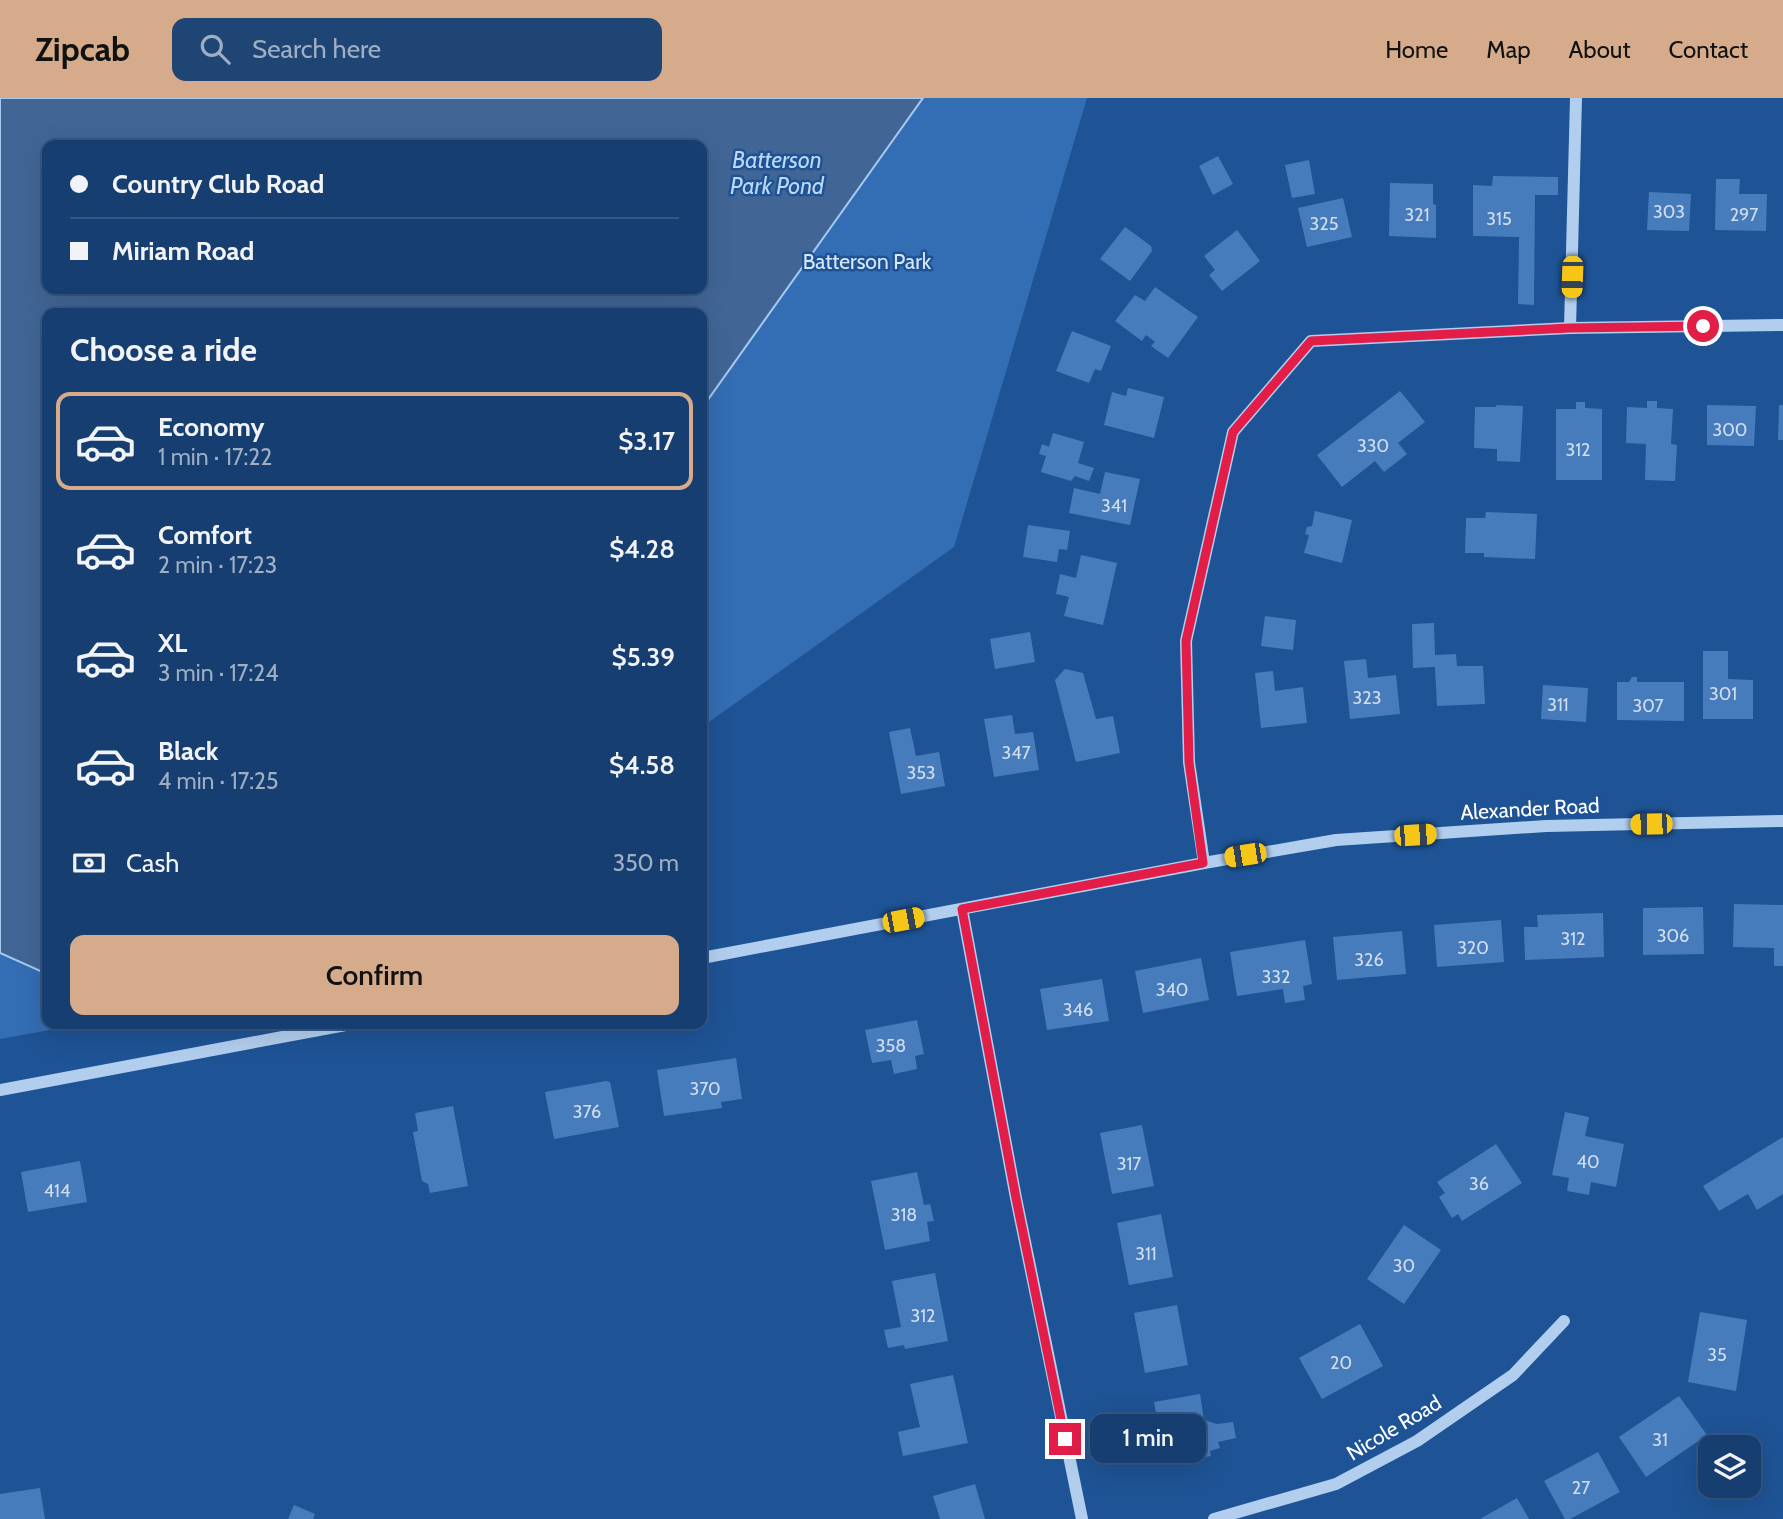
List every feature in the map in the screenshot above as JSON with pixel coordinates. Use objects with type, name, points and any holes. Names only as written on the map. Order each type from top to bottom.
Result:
[{"type":"street","points":[[1570,328],[1576,98]]},
{"type":"street","points":[[1203,863],[1189,762],[1186,641],[1233,432],[1311,341],[1570,328],[1783,325]]},
{"type":"street","name":"Alexander Road","points":[[707,957],[1336,840],[1546,826],[1783,821]]},
{"type":"street","points":[[962,909],[1016,1198],[1082,1519]]},
{"type":"street","points":[[0,1090],[324,1029]]},
{"type":"street","name":"Nicole Road","points":[[1214,1519],[1336,1484],[1417,1441],[1513,1375],[1564,1321]]},
{"type":"green space","name":"Batterson Park","points":[[0,98],[1087,98],[954,547],[707,723],[707,308],[42,308],[42,1029],[55,1029],[0,1039]]},
{"type":"water","name":"Batterson Park Pond","points":[[0,98],[923,98],[707,401],[707,308],[42,308],[42,972],[0,953]]},
{"type":"building","points":[[1218,156],[1233,184],[1213,195],[1199,166]]},
{"type":"building","points":[[1309,160],[1315,194],[1292,198],[1285,165]]},
{"type":"building","points":[[1493,176],[1558,177],[1558,195],[1535,195],[1534,305],[1518,304],[1519,237],[1473,236],[1473,185],[1492,186]]},
{"type":"building","points":[[1716,179],[1740,179],[1739,194],[1767,194],[1766,231],[1715,230]]},
{"type":"building","points":[[1390,183],[1433,184],[1436,238],[1389,236]]},
{"type":"building","points":[[1649,192],[1691,194],[1689,231],[1647,230]]},
{"type":"building","points":[[1343,198],[1352,237],[1307,247],[1298,208]]},
{"type":"building","points":[[1125,227],[1151,246],[1152,251],[1130,281],[1100,259]]},
{"type":"building","points":[[1237,230],[1260,261],[1222,291],[1209,275],[1215,270],[1204,256]]},
{"type":"building","points":[[1155,287],[1198,317],[1168,358],[1151,346],[1155,342],[1146,335],[1142,341],[1115,321],[1135,295],[1145,301]]},
{"type":"building","points":[[1072,331],[1111,346],[1101,371],[1095,369],[1089,383],[1056,371]]},
{"type":"building","points":[[1128,388],[1164,397],[1154,438],[1104,425],[1112,392],[1126,396]]},
{"type":"building","points":[[1400,391],[1425,422],[1398,443],[1407,454],[1384,472],[1375,461],[1342,487],[1317,455]]},
{"type":"building","points":[[1647,401],[1657,401],[1657,408],[1673,409],[1671,444],[1677,445],[1675,481],[1645,480],[1646,444],[1626,443],[1627,407],[1647,408]]},
{"type":"building","points":[[1576,402],[1585,402],[1585,408],[1602,409],[1602,480],[1556,480],[1556,409],[1576,409]]},
{"type":"building","points":[[1707,405],[1756,406],[1754,446],[1707,445]]},
{"type":"building","points":[[1779,405],[1783,405],[1783,440],[1778,440]]},
{"type":"building","points":[[1523,406],[1520,462],[1497,461],[1497,449],[1474,448],[1475,407]]},
{"type":"building","points":[[1053,433],[1084,442],[1078,463],[1094,468],[1089,481],[1075,476],[1071,481],[1041,472],[1046,456],[1039,454],[1042,444],[1049,447]]},
{"type":"building","points":[[1105,472],[1140,479],[1130,525],[1069,513],[1074,488],[1100,494]]},
{"type":"building","points":[[1315,511],[1352,520],[1342,563],[1304,553],[1309,535],[1305,534],[1307,527],[1312,526]]},
{"type":"building","points":[[1486,512],[1537,514],[1535,559],[1484,557],[1484,553],[1465,553],[1466,518],[1485,518]]},
{"type":"building","points":[[1028,525],[1070,531],[1067,550],[1059,549],[1057,562],[1023,557]]},
{"type":"building","points":[[1081,555],[1117,563],[1103,625],[1064,616],[1069,597],[1056,594],[1060,574],[1076,578]]},
{"type":"building","points":[[1265,616],[1296,620],[1293,650],[1261,646]]},
{"type":"building","points":[[1434,623],[1435,655],[1456,654],[1457,666],[1483,666],[1485,704],[1437,706],[1435,667],[1413,668],[1412,624]]},
{"type":"building","points":[[1030,632],[1035,662],[995,669],[990,639]]},
{"type":"building","points":[[1703,651],[1728,651],[1728,679],[1753,680],[1753,719],[1703,719]]},
{"type":"building","points":[[1366,659],[1368,678],[1396,675],[1400,714],[1350,719],[1344,661]]},
{"type":"building","points":[[1065,669],[1083,673],[1096,719],[1113,716],[1120,753],[1076,762],[1055,680]]},
{"type":"building","points":[[1273,671],[1275,691],[1303,687],[1307,723],[1261,728],[1255,673]]},
{"type":"building","points":[[1632,677],[1637,677],[1637,682],[1684,682],[1684,721],[1617,720],[1617,682],[1629,682]]},
{"type":"building","points":[[1543,685],[1588,688],[1586,722],[1541,719]]},
{"type":"building","points":[[1012,715],[1015,734],[1033,732],[1039,770],[994,777],[984,719]]},
{"type":"building","points":[[910,728],[916,756],[939,752],[945,786],[901,794],[889,732]]},
{"type":"building","points":[[1734,904],[1783,905],[1783,966],[1774,966],[1774,948],[1733,947]]},
{"type":"building","points":[[1703,907],[1704,954],[1643,955],[1643,908]]},
{"type":"building","points":[[1603,913],[1604,957],[1525,960],[1524,927],[1538,927],[1537,915]]},
{"type":"building","points":[[1501,920],[1504,962],[1437,967],[1434,925]]},
{"type":"building","points":[[1402,931],[1406,974],[1337,980],[1333,937]]},
{"type":"building","points":[[1305,940],[1312,984],[1303,986],[1305,1000],[1285,1003],[1283,989],[1237,996],[1230,952]]},
{"type":"building","points":[[1201,958],[1209,1000],[1143,1013],[1135,971]]},
{"type":"building","points":[[1102,979],[1109,1021],[1047,1030],[1040,989]]},
{"type":"building","points":[[917,1020],[924,1054],[915,1056],[917,1069],[894,1074],[891,1060],[872,1063],[865,1030]]},
{"type":"building","points":[[736,1058],[742,1099],[721,1102],[722,1108],[664,1116],[657,1070]]},
{"type":"building","points":[[610,1082],[619,1127],[554,1139],[545,1092]]},
{"type":"building","points":[[453,1106],[468,1186],[430,1193],[428,1184],[422,1181],[413,1132],[418,1131],[415,1113]]},
{"type":"building","points":[[1565,1112],[1589,1117],[1585,1136],[1624,1144],[1616,1187],[1591,1182],[1589,1195],[1567,1191],[1569,1178],[1552,1175]]},
{"type":"building","points":[[1142,1125],[1154,1186],[1112,1194],[1100,1133]]},
{"type":"building","points":[[1783,1137],[1783,1194],[1757,1210],[1748,1194],[1719,1211],[1703,1186]]},
{"type":"building","points":[[1496,1144],[1522,1183],[1462,1221],[1458,1214],[1452,1218],[1439,1197],[1445,1193],[1437,1182]]},
{"type":"building","points":[[80,1161],[87,1202],[28,1212],[21,1172]]},
{"type":"building","points":[[917,1172],[924,1205],[930,1204],[934,1221],[927,1222],[930,1241],[885,1250],[871,1181]]},
{"type":"building","points":[[1161,1214],[1173,1277],[1129,1285],[1117,1223]]},
{"type":"building","points":[[1404,1225],[1441,1250],[1404,1304],[1367,1279]]},
{"type":"building","points":[[935,1273],[948,1341],[905,1349],[904,1345],[888,1348],[884,1330],[901,1327],[892,1281]]},
{"type":"building","points":[[1177,1305],[1188,1365],[1145,1373],[1134,1313]]},
{"type":"building","points":[[1700,1312],[1747,1320],[1736,1391],[1688,1382]]},
{"type":"building","points":[[1360,1324],[1383,1366],[1322,1399],[1299,1358]]},
{"type":"building","points":[[953,1375],[968,1443],[903,1456],[898,1432],[920,1427],[910,1384]]},
{"type":"building","points":[[1200,1394],[1204,1420],[1217,1424],[1233,1422],[1236,1438],[1218,1442],[1220,1448],[1210,1451],[1211,1456],[1165,1464],[1154,1402]]},
{"type":"building","points":[[1679,1396],[1707,1435],[1698,1435],[1698,1441],[1646,1477],[1619,1437]]},
{"type":"building","points":[[1598,1452],[1620,1492],[1570,1519],[1565,1519],[1544,1481]]},
{"type":"building","points":[[975,1484],[985,1519],[940,1519],[933,1496]]},
{"type":"building","points":[[40,1488],[45,1519],[0,1519],[0,1494]]},
{"type":"building","points":[[1517,1498],[1529,1519],[1480,1519]]},
{"type":"building","points":[[294,1505],[315,1514],[313,1519],[288,1519]]},
{"type":"route","points":[[1065,1439],[1016,1198],[962,909],[1203,863],[1189,762],[1186,641],[1233,432],[1311,341],[1570,328],[1703,326]]}]
